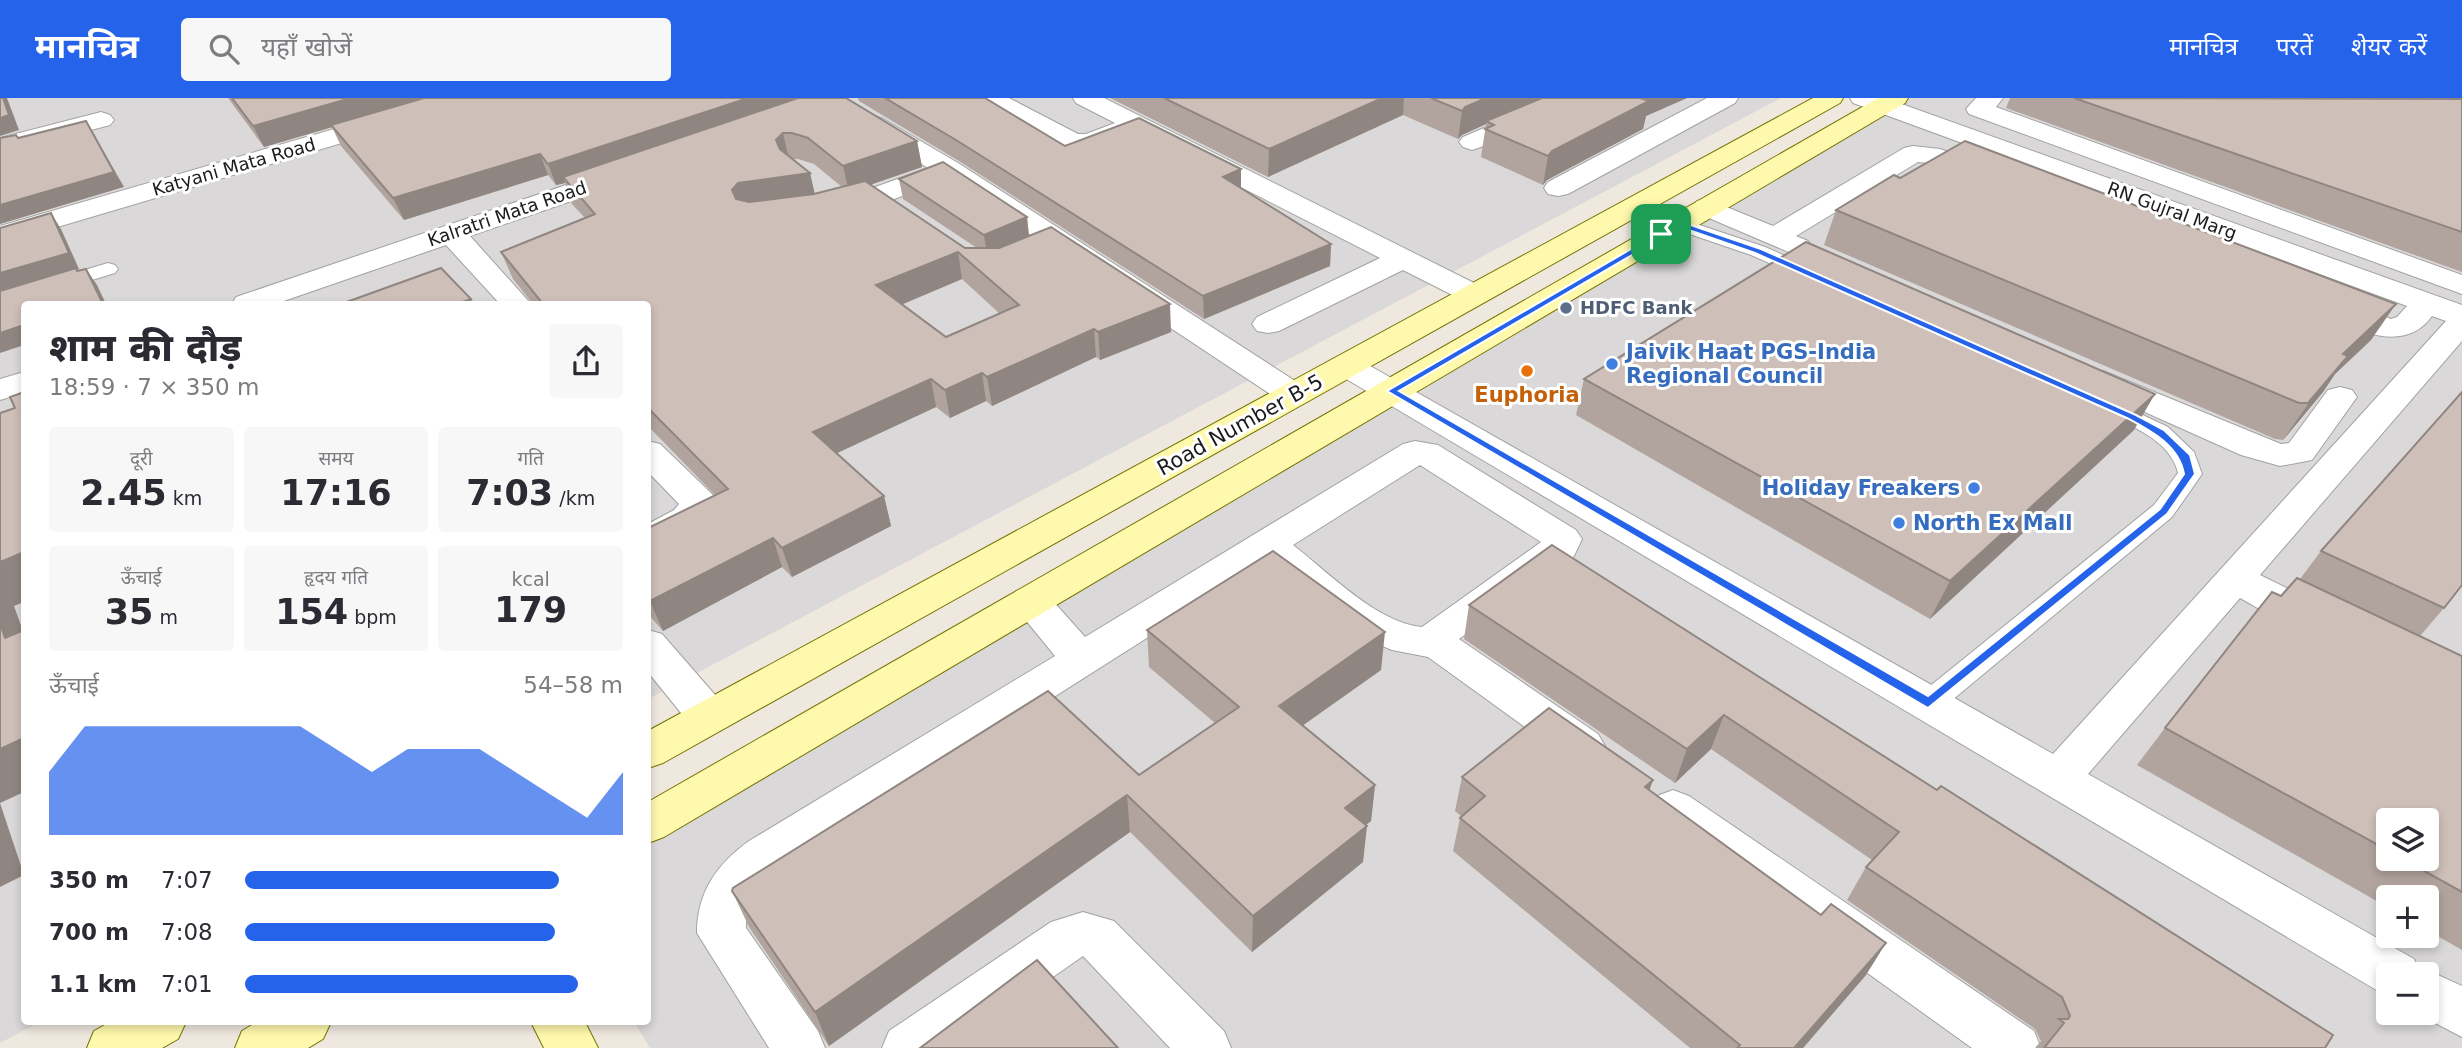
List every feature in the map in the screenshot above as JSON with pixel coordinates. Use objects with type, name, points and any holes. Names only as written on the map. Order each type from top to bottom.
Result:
[{"type":"street","name":"Katyani Mata Road","points":[[0,235],[468,98]]},
{"type":"street","points":[[990,98],[1073,141],[1089,142],[1135,123]]},
{"type":"street","points":[[1085,98],[1475,295]]},
{"type":"street","points":[[1472,142],[1574,98]]},
{"type":"street","points":[[1558,188],[1726,98]]},
{"type":"street","name":"Road Number B-5","points":[[651,749],[1831,98]]},
{"type":"street","points":[[1991,98],[1978,109],[2462,285]]},
{"type":"street","points":[[651,822],[1693,216],[1880,101]]},
{"type":"street","name":"RN Gujral Marg","points":[[1880,101],[2462,316]]},
{"type":"street","points":[[855,113],[949,169],[1043,246],[1294,395]]},
{"type":"street","points":[[0,146],[101,120]]},
{"type":"street","points":[[1774,237],[1913,153],[1944,159],[2010,184]]},
{"type":"street","name":"Kalratri Mata Road","points":[[256,301],[644,167]]},
{"type":"street","points":[[807,211],[876,196],[949,169]]},
{"type":"street","points":[[816,183],[843,204]]},
{"type":"street","points":[[876,196],[907,217]]},
{"type":"street","points":[[1693,216],[1774,237],[1835,274]]},
{"type":"street","points":[[452,233],[513,301]]},
{"type":"street","points":[[1268,324],[1402,259]]},
{"type":"street","points":[[2309,299],[2374,324],[2397,328],[2412,321],[2425,302]]},
{"type":"street","points":[[2057,778],[2234,579],[2454,342]]},
{"type":"street","points":[[1347,366],[2376,963]]},
{"type":"street","points":[[2080,382],[2253,447],[2280,454],[2300,452],[2340,397]]},
{"type":"street","points":[[0,390],[21,383]]},
{"type":"street","points":[[0,421],[21,413]]},
{"type":"street","points":[[799,1048],[722,933],[720,917],[734,881],[766,855],[1415,452],[1420,452],[1563,539],[1561,547],[1439,633],[1438,643]]},
{"type":"street","points":[[651,455],[700,503],[687,519],[651,537]]},
{"type":"street","points":[[1268,545],[1368,624],[1406,640],[1438,643],[2015,1048]]},
{"type":"street","points":[[2234,579],[2354,638]]},
{"type":"street","points":[[1030,601],[1082,660]]},
{"type":"street","points":[[651,649],[708,716]]},
{"type":"street","points":[[908,1048],[1068,937],[1083,934],[1097,936],[1205,1048]]},
{"type":"street","points":[[2439,1000],[2462,1013]]},
{"type":"street","points":[[113,1048],[155,1025]]},
{"type":"street","points":[[261,1048],[300,1025]]},
{"type":"street","points":[[558,1025],[572,1048]]},
{"type":"lane","points":[[1693,216],[1758,251],[1835,274]]},
{"type":"lane","points":[[0,302],[108,269]]},
{"type":"lane","points":[[1928,703],[2164,511],[2190,474],[2186,457],[2160,432],[2080,382]]},
{"type":"shaded area","points":[[0,98],[1781,98],[651,697],[651,301],[21,301],[21,1025],[34,1025],[0,1043]]},
{"type":"shaded area","points":[[1901,98],[2462,98],[2462,1048],[650,1048],[636,1025],[651,1025],[651,822],[1392,391],[1408,400],[1641,246]]},
{"type":"building","points":[[0,98],[3,98],[9,115],[0,118]]},
{"type":"building","points":[[232,98],[351,98],[253,126]]},
{"type":"building","points":[[424,98],[748,98],[548,164],[540,154],[393,198],[331,125]]},
{"type":"building","points":[[798,98],[846,98],[917,141],[843,166],[808,138],[783,133],[776,140],[780,149],[810,173],[738,183],[732,190],[736,199],[749,202],[814,194],[865,181],[965,248],[999,248],[1051,227],[1170,304],[1098,332],[1094,329],[987,377],[982,373],[945,390],[931,379],[813,432],[884,496],[782,548],[773,538],[651,600],[651,527],[728,489],[651,411],[651,301],[541,301],[501,252],[595,214],[563,177]],"holes":[[[958,252],[1019,305],[946,337],[876,285]]]},
{"type":"building","points":[[885,98],[985,98],[1065,146],[1139,118],[1241,169],[1223,177],[1331,244],[1203,296]]},
{"type":"building","points":[[1164,98],[1382,98],[1269,149]]},
{"type":"building","points":[[1431,98],[1486,98],[1462,111]]},
{"type":"building","points":[[1542,98],[1640,98],[1649,101],[1552,151],[1548,156],[1485,129],[1494,125],[1486,121]]},
{"type":"building","points":[[2074,98],[2462,99],[2462,232]]},
{"type":"building","points":[[86,121],[114,172],[0,205],[0,138],[16,135],[18,138]]},
{"type":"building","points":[[1965,141],[2396,304],[2343,354],[2348,356],[2308,403],[2299,403],[1836,210],[1894,175],[1900,178]]},
{"type":"building","points":[[943,162],[1027,217],[984,235],[899,179]]},
{"type":"building","points":[[51,213],[69,253],[0,273],[0,228]]},
{"type":"building","name":"North Ex Mall","points":[[1806,242],[2155,394],[1950,581],[1584,379]]},
{"type":"building","points":[[76,268],[77,271],[86,269],[102,301],[21,301],[21,326],[0,333],[0,291]]},
{"type":"building","points":[[441,268],[471,299],[465,301],[349,301]]},
{"type":"building","points":[[2462,392],[2462,585],[2444,608],[2321,551]]},
{"type":"building","points":[[21,393],[21,553],[0,562],[0,413],[15,408],[10,397]]},
{"type":"building","points":[[1552,545],[1937,790],[1941,786],[2333,1035],[2325,1048],[2044,1048],[2064,1023],[2059,1019],[2068,1019],[2070,1016],[2062,997],[1866,867],[1899,832],[1724,715],[1687,749],[1469,605]]},
{"type":"building","points":[[1273,551],[1385,632],[1279,706],[1375,785],[1345,808],[1367,826],[1253,916],[1127,795],[815,1012],[732,891],[733,888],[1048,691],[1139,775],[1239,707],[1147,630]]},
{"type":"building","points":[[2297,578],[2462,656],[2462,892],[2424,871],[2439,871],[2439,808],[2376,808],[2376,844],[2165,728],[2272,592],[2281,596]]},
{"type":"building","points":[[0,623],[5,638],[21,631],[21,739],[0,749]]},
{"type":"building","points":[[1549,708],[1653,780],[1645,787],[1821,915],[1831,904],[1886,943],[1796,1048],[1737,1048],[1740,1045],[1460,818],[1485,796],[1462,777]]},
{"type":"building","points":[[1037,960],[1118,1048],[920,1048]]},
{"type":"place","name":"HDFC Bank","points":[[1566,308]]},
{"type":"place","name":"Jaivik Haat PGS-India Regional Council","points":[[1612,364]]},
{"type":"place","name":"Euphoria","points":[[1527,371]]},
{"type":"place","name":"Holiday Freakers","points":[[1974,488]]},
{"type":"place","name":"North Ex Mall","points":[[1899,523]]},
{"type":"route","points":[[1679,224],[1758,251],[2133,417],[2160,432],[2186,457],[2190,474],[2164,511],[1928,703],[1392,391],[1661,234],[1679,224]]}]
